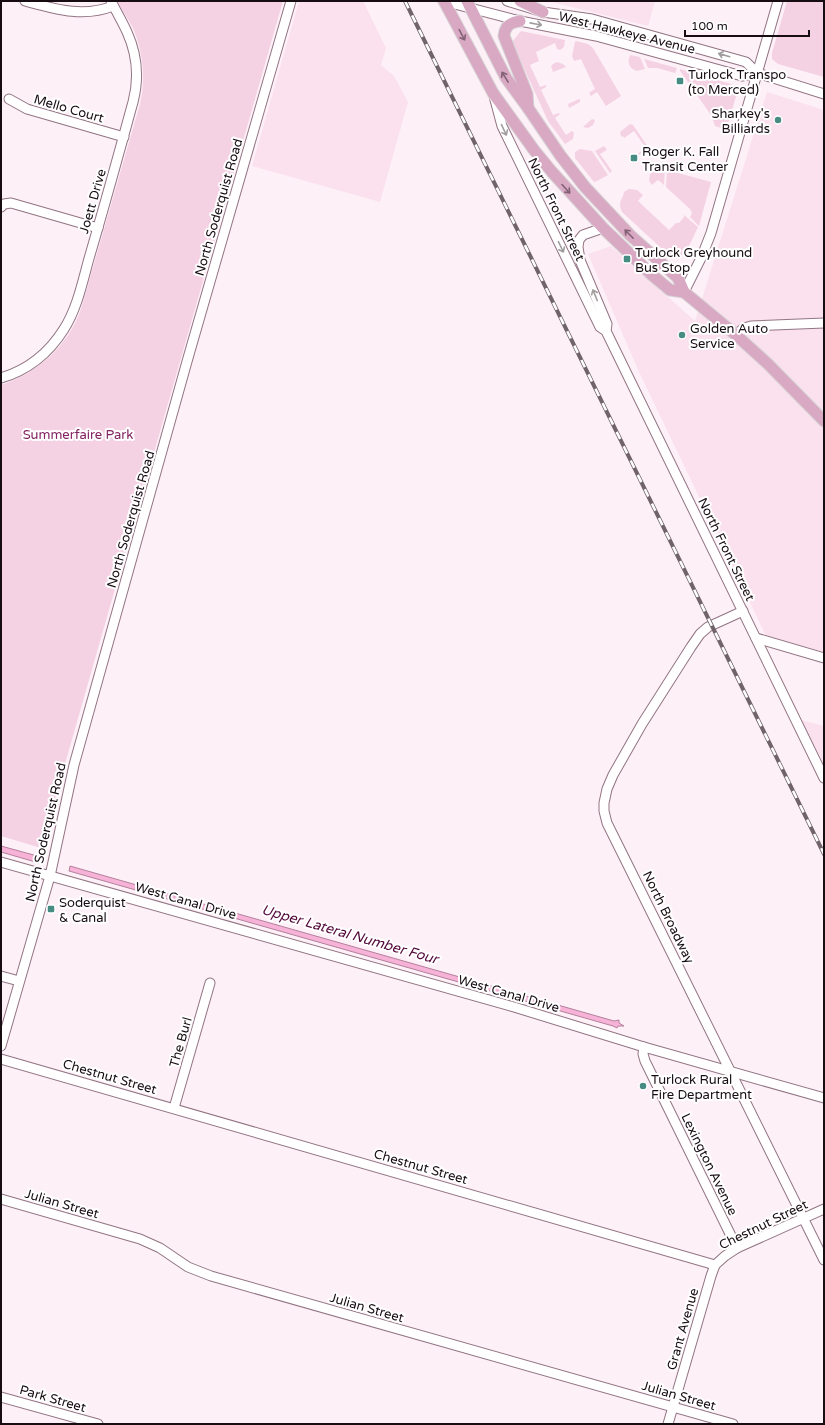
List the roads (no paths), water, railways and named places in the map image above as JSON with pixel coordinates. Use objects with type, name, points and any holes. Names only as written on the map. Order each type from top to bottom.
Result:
[{"type":"main road","points":[[443,1],[493,93],[534,150],[552,172],[603,228],[648,271],[670,290],[684,292]]},
{"type":"main road","points":[[520,1],[543,12]]},
{"type":"main road","points":[[469,5],[511,87],[585,187],[630,235],[678,278],[684,292],[736,335],[782,377],[824,422]]},
{"type":"main road","points":[[520,20],[508,25],[504,31],[504,38],[527,94],[528,108]]},
{"type":"street","points":[[25,1],[50,8],[76,12],[94,12],[112,4]]},
{"type":"street","name":"North Soderquist Road","points":[[1,1046],[50,876],[74,765],[291,1]]},
{"type":"street","name":"West Hawkeye Avenue","points":[[443,1],[469,5],[520,20],[596,36],[742,76],[758,73]]},
{"type":"street","name":"West Hawkeye Avenue","points":[[507,1],[543,12],[592,19],[746,62],[758,73],[824,94]]},
{"type":"street","points":[[684,292],[697,268],[709,238],[778,1]]},
{"type":"street","name":"Joett Drive","points":[[1,378],[22,370],[40,357],[55,342],[64,328],[76,301],[98,228],[136,91],[136,63],[134,51],[127,32],[112,4]]},
{"type":"street","name":"North Front Street","points":[[493,93],[505,133],[600,327],[606,331],[824,778]]},
{"type":"street","name":"Mello Court","points":[[9,99],[27,109],[124,137]]},
{"type":"street","points":[[1,207],[4,204],[11,203],[98,228]]},
{"type":"street","name":"North Front Street","points":[[603,228],[583,235],[579,240],[578,247],[580,260],[607,324],[606,331]]},
{"type":"street","points":[[736,335],[744,328],[751,326],[824,323]]},
{"type":"street","name":"North Broadway","points":[[743,611],[708,627],[693,643],[642,724],[613,775],[607,789],[604,811],[607,823],[824,1260]]},
{"type":"street","points":[[756,638],[824,658]]},
{"type":"street","name":"West Canal Drive","points":[[1,862],[506,1005],[644,1047],[824,1098]]},
{"type":"street","points":[[1,976],[19,981]]},
{"type":"street","name":"The Burl","points":[[174,1108],[210,983]]},
{"type":"street","name":"Lexington Avenue","points":[[644,1047],[643,1054],[645,1061],[737,1248]]},
{"type":"street","name":"Chestnut Street","points":[[1,1058],[715,1265],[721,1258],[737,1248],[824,1208]]},
{"type":"street","name":"Julian Street","points":[[1,1199],[140,1239],[160,1248],[188,1267],[212,1276],[733,1424]]},
{"type":"street","name":"Grant Avenue","points":[[668,1424],[715,1265]]},
{"type":"street","name":"Park Street","points":[[1,1397],[98,1424]]},
{"type":"railway","points":[[405,1],[824,854]]},
{"type":"place","name":"Turlock Transpo (to Merced)","points":[[680,81]]},
{"type":"place","name":"Sharkey's Billiards","points":[[778,120]]},
{"type":"place","name":"Roger K. Fall Transit Center","points":[[634,158]]},
{"type":"place","name":"Turlock Greyhound Bus Stop","points":[[627,259]]},
{"type":"place","name":"Golden Auto Service","points":[[682,335]]},
{"type":"place","name":"Soderquist & Canal","points":[[51,909]]},
{"type":"place","name":"Turlock Rural Fire Department","points":[[643,1086]]},
{"type":"park label","name":"Summerfaire Park","points":[[78,434]]},
{"type":"water label","name":"Upper Lateral Number Four","points":[[350,934]]}]
